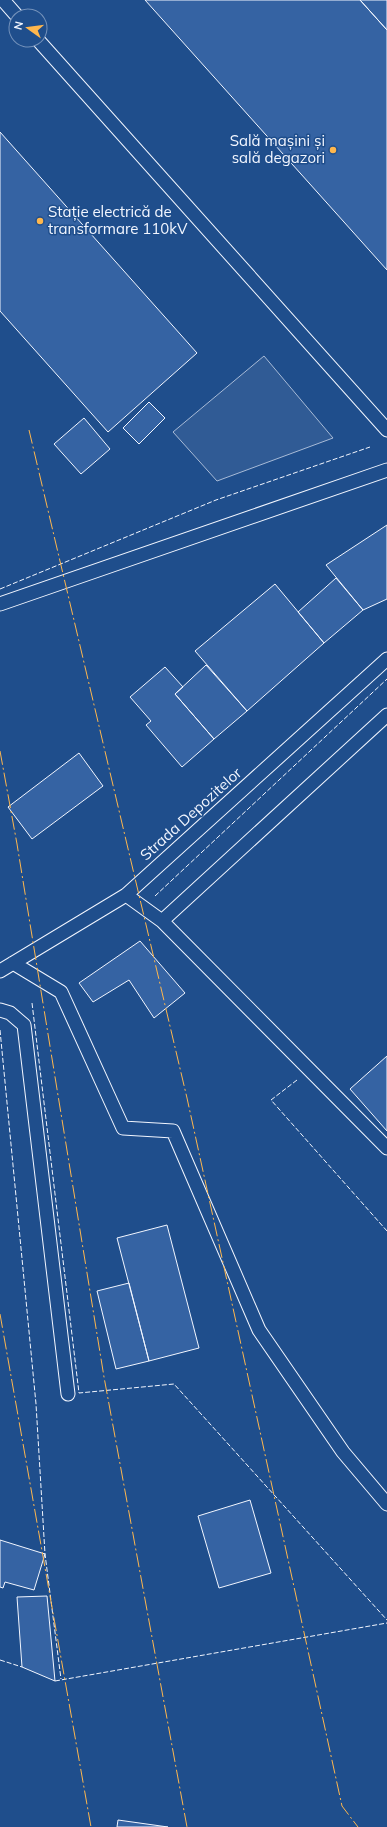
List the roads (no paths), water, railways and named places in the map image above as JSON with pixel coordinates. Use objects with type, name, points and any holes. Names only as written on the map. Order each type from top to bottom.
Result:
[{"type":"lane","points":[[3,0],[10,8]]},
{"type":"lane","points":[[45,48],[387,430]]},
{"type":"lane","points":[[0,604],[387,470]]},
{"type":"lane","name":"Strada Depozitelor","points":[[0,972],[126,894],[387,659]]},
{"type":"lane","points":[[162,921],[387,715]]},
{"type":"lane","points":[[126,894],[162,921],[387,1148]]},
{"type":"lane","points":[[13,963],[61,992],[123,1128],[173,1131],[259,1330],[343,1452],[387,1504]]},
{"type":"lane","points":[[0,1010],[10,1013],[24,1025],[68,1394]]},
{"type":"place","name":"Sală mașini și sală degazori","points":[[333,150]]},
{"type":"place","name":"Stație electrică de transformare 110kV","points":[[40,221]]}]
